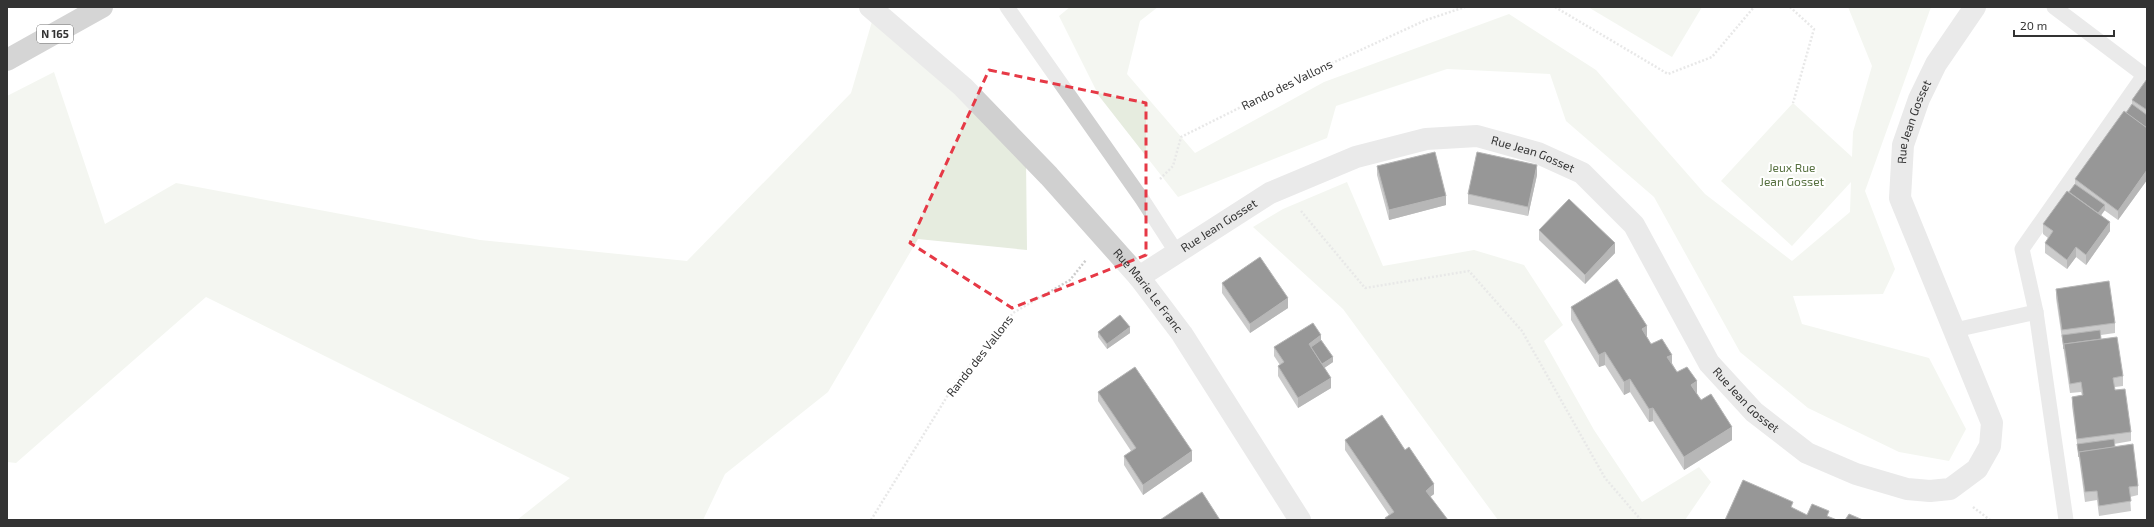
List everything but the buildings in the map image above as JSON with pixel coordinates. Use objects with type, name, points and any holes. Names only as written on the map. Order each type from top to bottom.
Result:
[{"type":"highway","name":"N 165","points":[[7,60],[102,7]]},
{"type":"street","name":"Rue Marie Le Franc","points":[[870,7],[963,87],[1049,176],[1139,278],[1182,334],[1300,520]]},
{"type":"street","name":"Rue Jean Gosset","points":[[1139,278],[1270,193],[1356,157],[1426,139],[1476,136],[1538,153],[1582,173],[1634,225],[1709,363],[1754,412],[1807,453],[1856,474],[1907,489],[1930,491],[1950,489],[1977,469],[1990,446],[1992,423],[1900,198],[1903,145],[1919,99],[1936,64],[1975,7]]},
{"type":"lane","points":[[1007,7],[1142,199],[1177,253]]},
{"type":"lane","points":[[2054,7],[2144,75],[2022,249],[2036,312],[2066,520]]},
{"type":"lane","points":[[1955,330],[2036,312]]},
{"type":"path","name":"Rando des Vallons","points":[[1142,199],[1173,166],[1181,137],[1293,81],[1419,23],[1464,7]]},
{"type":"path","points":[[1555,7],[1668,74],[1712,57],[1754,7]]},
{"type":"path","points":[[1790,7],[1814,29],[1793,103]]},
{"type":"path","points":[[1282,188],[1365,288],[1469,271],[1522,331],[1605,478],[1641,520]]},
{"type":"path","name":"Rando des Vallons","points":[[871,520],[956,382],[1008,318],[1013,313],[1070,280],[1104,238]]},
{"type":"highlighted area","points":[[989,70],[1146,103],[1146,255],[1012,308],[910,243]]},
{"type":"green space","name":"Jeux Rue Jean Gosset","points":[[1070,7],[1158,7],[1140,21],[1127,74],[1195,153],[1324,82],[1509,14],[1596,70],[1705,194],[1792,261],[1850,212],[1851,182],[1792,246],[1721,181],[1793,103],[1852,157],[1853,132],[1872,66],[1848,7],[1931,7],[1865,191],[1895,269],[1883,294],[1793,296],[1802,324],[1929,358],[1966,429],[1949,461],[1899,452],[1808,408],[1740,352],[1654,197],[1566,121],[1550,74],[1447,69],[1336,106],[1327,138],[1178,197],[1099,96],[1059,16]]},
{"type":"green space","points":[[1588,7],[1702,7],[1672,57]]},
{"type":"green space","points":[[873,18],[1026,159],[1027,250],[918,239],[828,392],[725,474],[703,520],[517,520],[570,478],[206,297],[16,463],[7,462],[7,96],[54,72],[105,224],[176,183],[480,240],[687,261],[851,93]]},
{"type":"green space","points":[[1347,182],[1383,266],[1474,250],[1524,265],[1563,325],[1544,341],[1594,430],[1642,502],[1699,467],[1711,482],[1685,520],[1498,520],[1343,309],[1253,227],[1283,209]]}]
